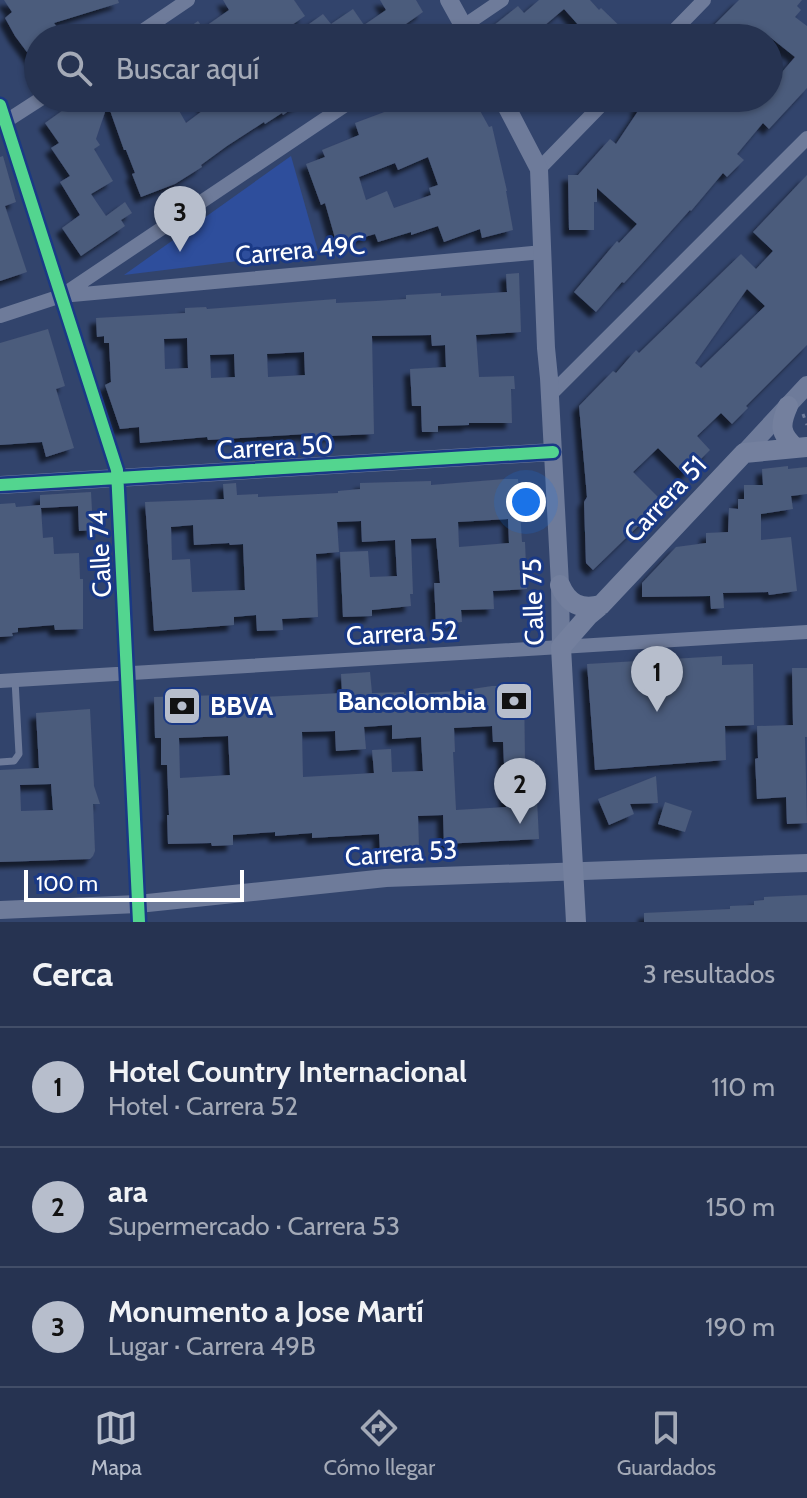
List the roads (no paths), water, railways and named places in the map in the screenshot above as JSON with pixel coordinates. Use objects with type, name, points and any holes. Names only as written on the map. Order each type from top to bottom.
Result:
[{"type":"main road","points":[[788,406],[782,419],[782,431],[787,441],[801,448]]},
{"type":"main road","points":[[744,453],[801,448]]},
{"type":"main road","name":"Carrera 51","points":[[561,647],[744,453]]},
{"type":"main road","points":[[560,585],[571,603],[591,608],[601,605]]},
{"type":"main road","name":"Calle 75","points":[[561,647],[576,922]]},
{"type":"street","points":[[153,24],[188,0]]},
{"type":"street","points":[[449,0],[462,24]]},
{"type":"street","points":[[476,24],[502,0]]},
{"type":"street","points":[[681,24],[704,0]]},
{"type":"street","name":"Calle 74","points":[[0,105],[3,124],[118,478],[139,913]]},
{"type":"street","points":[[3,124],[24,110]]},
{"type":"street","points":[[0,316],[61,296],[335,112]]},
{"type":"street","name":"Calle 75","points":[[509,112],[539,169],[561,647]]},
{"type":"street","points":[[539,169],[594,112]]},
{"type":"street","points":[[550,395],[807,138]]},
{"type":"street","name":"Carrera 49C","points":[[61,296],[543,252]]},
{"type":"street","name":"Carrera 51","points":[[744,453],[807,385]]},
{"type":"street","name":"Carrera 50","points":[[0,485],[553,452]]},
{"type":"street","name":"Carrera 52","points":[[8,680],[807,632]]},
{"type":"street","name":"Carrera 53","points":[[0,910],[139,913],[386,878],[807,863]]},
{"type":"lane","points":[[0,762],[14,761],[19,754],[8,680]]},
{"type":"place","name":"Monumento a Jose Martí","points":[[180,252]]},
{"type":"place","name":"Bancolombia","points":[[514,701]]},
{"type":"place","name":"BBVA","points":[[182,706]]},
{"type":"place","name":"Hotel Country Internacional","points":[[657,712]]},
{"type":"place","name":"ara","points":[[520,824]]}]
